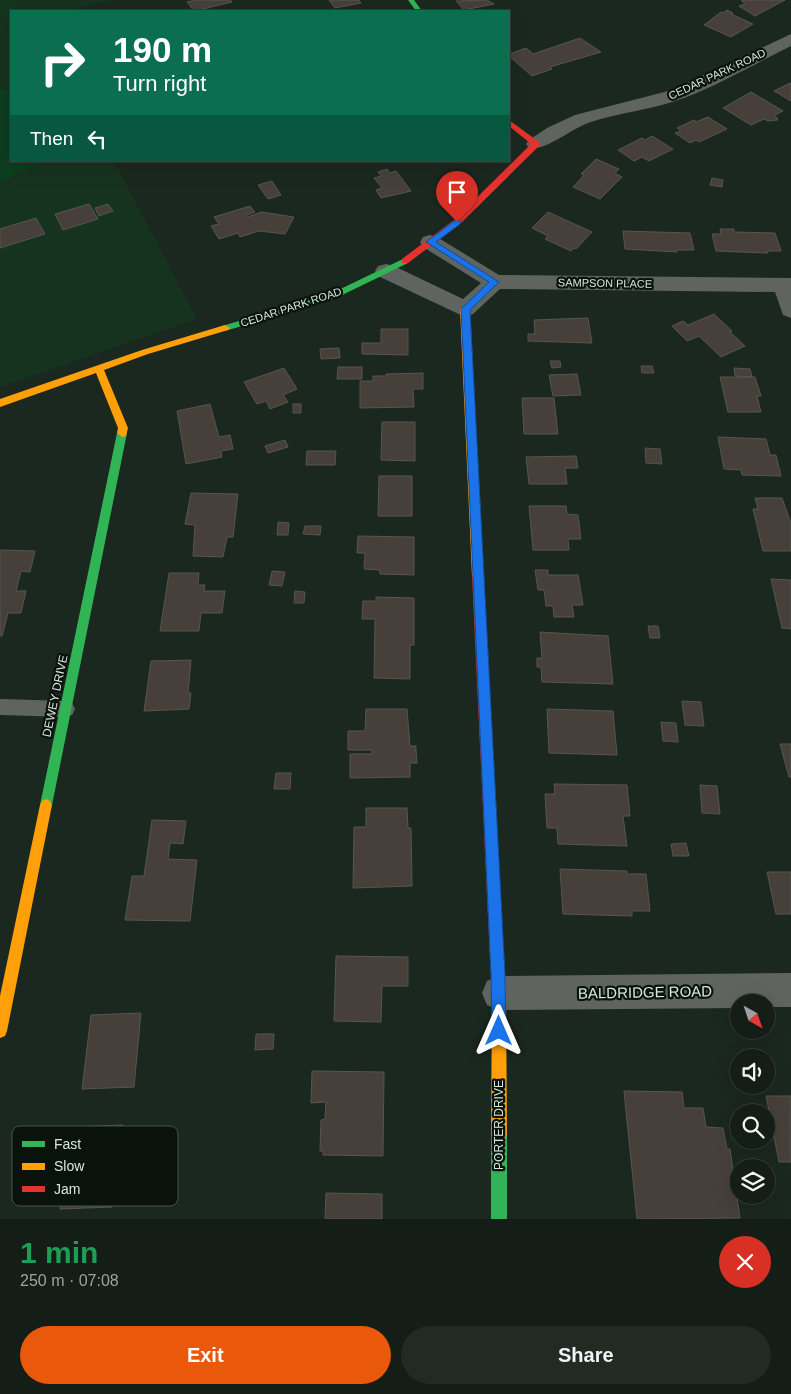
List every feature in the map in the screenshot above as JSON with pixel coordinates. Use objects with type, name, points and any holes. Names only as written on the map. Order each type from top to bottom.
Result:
[{"type":"street","name":"CEDAR PARK ROAD","points":[[0,403],[145,352],[333,296],[408,260],[457,222],[536,144],[554,132],[582,118],[642,105],[678,94],[791,39]]},
{"type":"street","points":[[510,123],[536,144]]},
{"type":"street","points":[[386,271],[465,309],[495,282],[430,242]]},
{"type":"street","name":"SAMPSON PLACE","points":[[495,282],[787,285]]},
{"type":"street","points":[[787,285],[791,310]]},
{"type":"street","name":"PORTER DRIVE","points":[[465,309],[499,993],[499,1219]]},
{"type":"street","name":"DEWEY DRIVE","points":[[0,1031],[123,428],[99,369]]},
{"type":"street","name":"BALDRIDGE ROAD","points":[[499,993],[791,990]]},
{"type":"lane","points":[[0,707],[66,709]]},
{"type":"shaded area","points":[[0,0],[111,0],[70,10],[10,10],[10,162],[115,162],[197,319],[0,387]]},
{"type":"shaded area","points":[[0,90],[10,90],[10,162],[41,162],[0,183]]},
{"type":"building","points":[[196,0],[230,0],[232,2],[193,10],[187,2]]},
{"type":"building","points":[[329,0],[359,0],[361,3],[335,8]]},
{"type":"building","points":[[487,0],[494,4],[464,10],[456,1]]},
{"type":"building","points":[[741,0],[785,0],[755,16],[739,6],[745,4]]},
{"type":"building","points":[[727,10],[733,13],[731,14],[753,24],[731,37],[704,25],[721,12],[723,13]]},
{"type":"building","points":[[580,38],[601,52],[550,67],[552,69],[532,76],[510,57],[510,54],[526,48],[533,54]]},
{"type":"building","points":[[791,83],[791,101],[774,91],[786,85]]},
{"type":"building","points":[[751,92],[783,111],[775,115],[778,120],[768,121],[764,119],[751,125],[723,108]]},
{"type":"building","points":[[708,117],[727,129],[699,142],[696,140],[690,143],[675,133],[681,131],[677,128],[694,120],[696,122]]},
{"type":"building","points":[[652,136],[673,149],[649,161],[642,157],[634,161],[618,150],[642,138],[645,140]]},
{"type":"building","points":[[596,159],[619,169],[615,173],[622,177],[600,199],[573,187],[584,175],[581,174]]},
{"type":"building","points":[[387,169],[390,173],[396,171],[411,191],[381,198],[376,190],[382,188],[374,178],[381,176],[378,172]]},
{"type":"building","points":[[712,178],[723,180],[722,187],[710,185]]},
{"type":"building","points":[[272,181],[281,195],[268,199],[258,185]]},
{"type":"building","points":[[89,204],[98,219],[63,230],[55,214]]},
{"type":"building","points":[[108,204],[113,211],[99,216],[95,208]]},
{"type":"building","points":[[250,206],[255,212],[246,215],[247,217],[262,212],[294,217],[285,234],[259,231],[240,237],[238,233],[219,239],[211,226],[219,224],[214,217]]},
{"type":"building","points":[[548,212],[592,232],[576,249],[574,248],[571,251],[545,239],[548,236],[532,228]]},
{"type":"building","points":[[36,218],[45,234],[0,248],[0,229]]},
{"type":"building","points":[[720,229],[734,229],[734,232],[775,233],[781,251],[767,251],[768,253],[765,253],[716,251],[712,234],[721,234]]},
{"type":"building","points":[[623,231],[690,233],[694,250],[676,250],[677,252],[625,249]]},
{"type":"building","points":[[714,314],[745,346],[721,357],[699,336],[687,341],[672,326],[683,321],[688,325]]},
{"type":"building","points":[[588,318],[592,343],[528,341],[528,334],[535,334],[534,320]]},
{"type":"building","points":[[381,329],[408,329],[408,355],[362,354],[362,343],[381,343]]},
{"type":"building","points":[[339,348],[340,358],[321,359],[320,349]]},
{"type":"building","points":[[550,361],[560,361],[561,367],[552,368]]},
{"type":"building","points":[[641,366],[652,366],[654,373],[642,373]]},
{"type":"building","points":[[338,367],[362,367],[362,379],[337,379]]},
{"type":"building","points":[[284,368],[297,389],[283,395],[288,402],[270,409],[266,401],[257,404],[244,382]]},
{"type":"building","points":[[734,368],[750,369],[752,377],[735,376]]},
{"type":"building","points":[[423,373],[423,389],[413,389],[414,407],[360,408],[360,381],[373,381],[373,376],[386,376],[386,374]]},
{"type":"building","points":[[577,374],[581,395],[553,396],[549,375]]},
{"type":"building","points":[[720,377],[755,377],[761,396],[757,396],[761,412],[728,412]]},
{"type":"building","points":[[522,398],[554,398],[558,434],[524,434]]},
{"type":"building","points":[[210,404],[219,437],[230,435],[233,449],[221,451],[222,457],[186,464],[177,411]]},
{"type":"building","points":[[293,404],[301,404],[301,413],[293,413]]},
{"type":"building","points":[[382,422],[415,422],[415,461],[381,460]]},
{"type":"building","points":[[718,437],[766,439],[770,455],[776,455],[781,476],[742,475],[741,470],[724,469]]},
{"type":"building","points":[[285,440],[288,447],[268,453],[265,446]]},
{"type":"building","points":[[645,448],[660,449],[662,464],[646,463]]},
{"type":"building","points":[[307,451],[336,451],[335,465],[306,465]]},
{"type":"building","points":[[576,456],[578,468],[565,468],[567,484],[529,484],[526,457]]},
{"type":"building","points":[[379,476],[412,476],[412,516],[378,516]]},
{"type":"building","points":[[191,493],[238,494],[233,537],[227,537],[223,557],[193,556],[195,525],[185,524]]},
{"type":"building","points":[[755,498],[782,498],[791,523],[791,551],[763,551],[753,509],[758,509]]},
{"type":"building","points":[[529,506],[566,506],[567,514],[578,515],[581,539],[568,539],[569,550],[533,550]]},
{"type":"building","points":[[278,522],[289,523],[288,535],[277,535]]},
{"type":"building","points":[[305,526],[321,526],[320,535],[303,534]]},
{"type":"building","points":[[358,536],[414,537],[414,575],[380,574],[380,570],[364,569],[365,553],[357,553]]},
{"type":"building","points":[[0,550],[35,551],[30,572],[21,571],[16,591],[26,591],[21,613],[8,613],[2,636],[0,636]]},
{"type":"building","points":[[535,570],[548,570],[548,575],[578,575],[583,605],[572,605],[574,617],[554,617],[553,606],[546,606],[544,590],[538,590]]},
{"type":"building","points":[[272,571],[285,572],[282,586],[269,585]]},
{"type":"building","points":[[169,573],[199,573],[198,585],[205,585],[204,591],[225,591],[222,613],[201,613],[199,631],[160,631]]},
{"type":"building","points":[[771,579],[791,580],[791,629],[782,628]]},
{"type":"building","points":[[295,591],[305,592],[304,603],[294,603]]},
{"type":"building","points":[[376,597],[414,598],[414,645],[410,645],[410,679],[374,678],[375,619],[362,619],[363,601],[376,601]]},
{"type":"building","points":[[648,626],[658,626],[660,638],[650,638]]},
{"type":"building","points":[[540,632],[608,636],[613,684],[542,682],[541,667],[537,667],[537,658],[542,658]]},
{"type":"building","points":[[191,660],[188,693],[191,693],[189,709],[144,711],[151,661]]},
{"type":"building","points":[[682,701],[701,702],[704,726],[685,725]]},
{"type":"building","points":[[366,709],[407,709],[410,746],[416,746],[417,763],[410,763],[410,777],[350,778],[350,754],[372,754],[372,750],[348,750],[348,731],[365,731]]},
{"type":"building","points":[[547,709],[613,711],[617,755],[549,753]]},
{"type":"building","points":[[661,722],[676,723],[678,742],[663,741]]},
{"type":"building","points":[[780,744],[791,744],[791,777],[789,777]]},
{"type":"building","points":[[276,773],[291,773],[290,789],[274,789]]},
{"type":"building","points":[[554,784],[627,785],[630,816],[623,816],[627,846],[558,844],[557,828],[547,828],[545,794],[555,794]]},
{"type":"building","points":[[700,785],[717,786],[720,814],[702,813]]},
{"type":"building","points":[[366,808],[407,808],[408,828],[411,828],[412,886],[353,888],[354,827],[366,827]]},
{"type":"building","points":[[152,820],[186,821],[183,844],[170,843],[168,859],[197,860],[190,921],[125,920],[132,876],[144,876]]},
{"type":"building","points":[[686,843],[689,856],[673,856],[671,844]]},
{"type":"building","points":[[560,869],[627,871],[627,874],[646,874],[650,911],[632,911],[632,916],[563,914]]},
{"type":"building","points":[[767,872],[791,872],[791,914],[776,914]]},
{"type":"building","points":[[336,956],[408,957],[408,986],[382,986],[381,1022],[334,1021]]},
{"type":"building","points":[[141,1013],[134,1087],[82,1089],[91,1015]]},
{"type":"building","points":[[256,1034],[274,1034],[273,1049],[255,1050]]},
{"type":"building","points":[[312,1071],[384,1072],[383,1156],[323,1155],[323,1151],[320,1151],[321,1120],[325,1119],[326,1102],[311,1103]]},
{"type":"building","points":[[624,1091],[682,1092],[684,1108],[703,1108],[706,1127],[723,1128],[727,1149],[730,1149],[731,1159],[730,1204],[738,1204],[740,1218],[637,1219]]},
{"type":"building","points":[[766,1096],[791,1096],[791,1162],[779,1162],[775,1142],[775,1104],[768,1104]]},
{"type":"building","points":[[326,1193],[382,1194],[382,1219],[325,1219]]},
{"type":"building","points":[[60,1206],[112,1206],[112,1207],[60,1209]]},
{"type":"traffic: fast","points":[[411,0],[418,10]]},
{"type":"traffic: fast","points":[[225,328],[333,296],[405,261]]},
{"type":"traffic: fast","points":[[46,805],[122,433]]},
{"type":"traffic: fast","points":[[499,1135],[499,1219]]},
{"type":"traffic: slow","points":[[465,309],[478,576]]},
{"type":"traffic: slow","points":[[0,403],[145,352],[225,328]]},
{"type":"traffic: slow","points":[[99,369],[123,428],[122,433]]},
{"type":"traffic: slow","points":[[0,1031],[46,805]]},
{"type":"traffic: slow","points":[[496,938],[499,993],[499,1135]]},
{"type":"traffic: jam","points":[[405,261],[457,222],[536,144],[510,123]]},
{"type":"traffic: jam","points":[[478,576],[496,938]]},
{"type":"route","points":[[457,222],[430,242],[495,282],[465,309],[499,993],[499,1031]]}]
